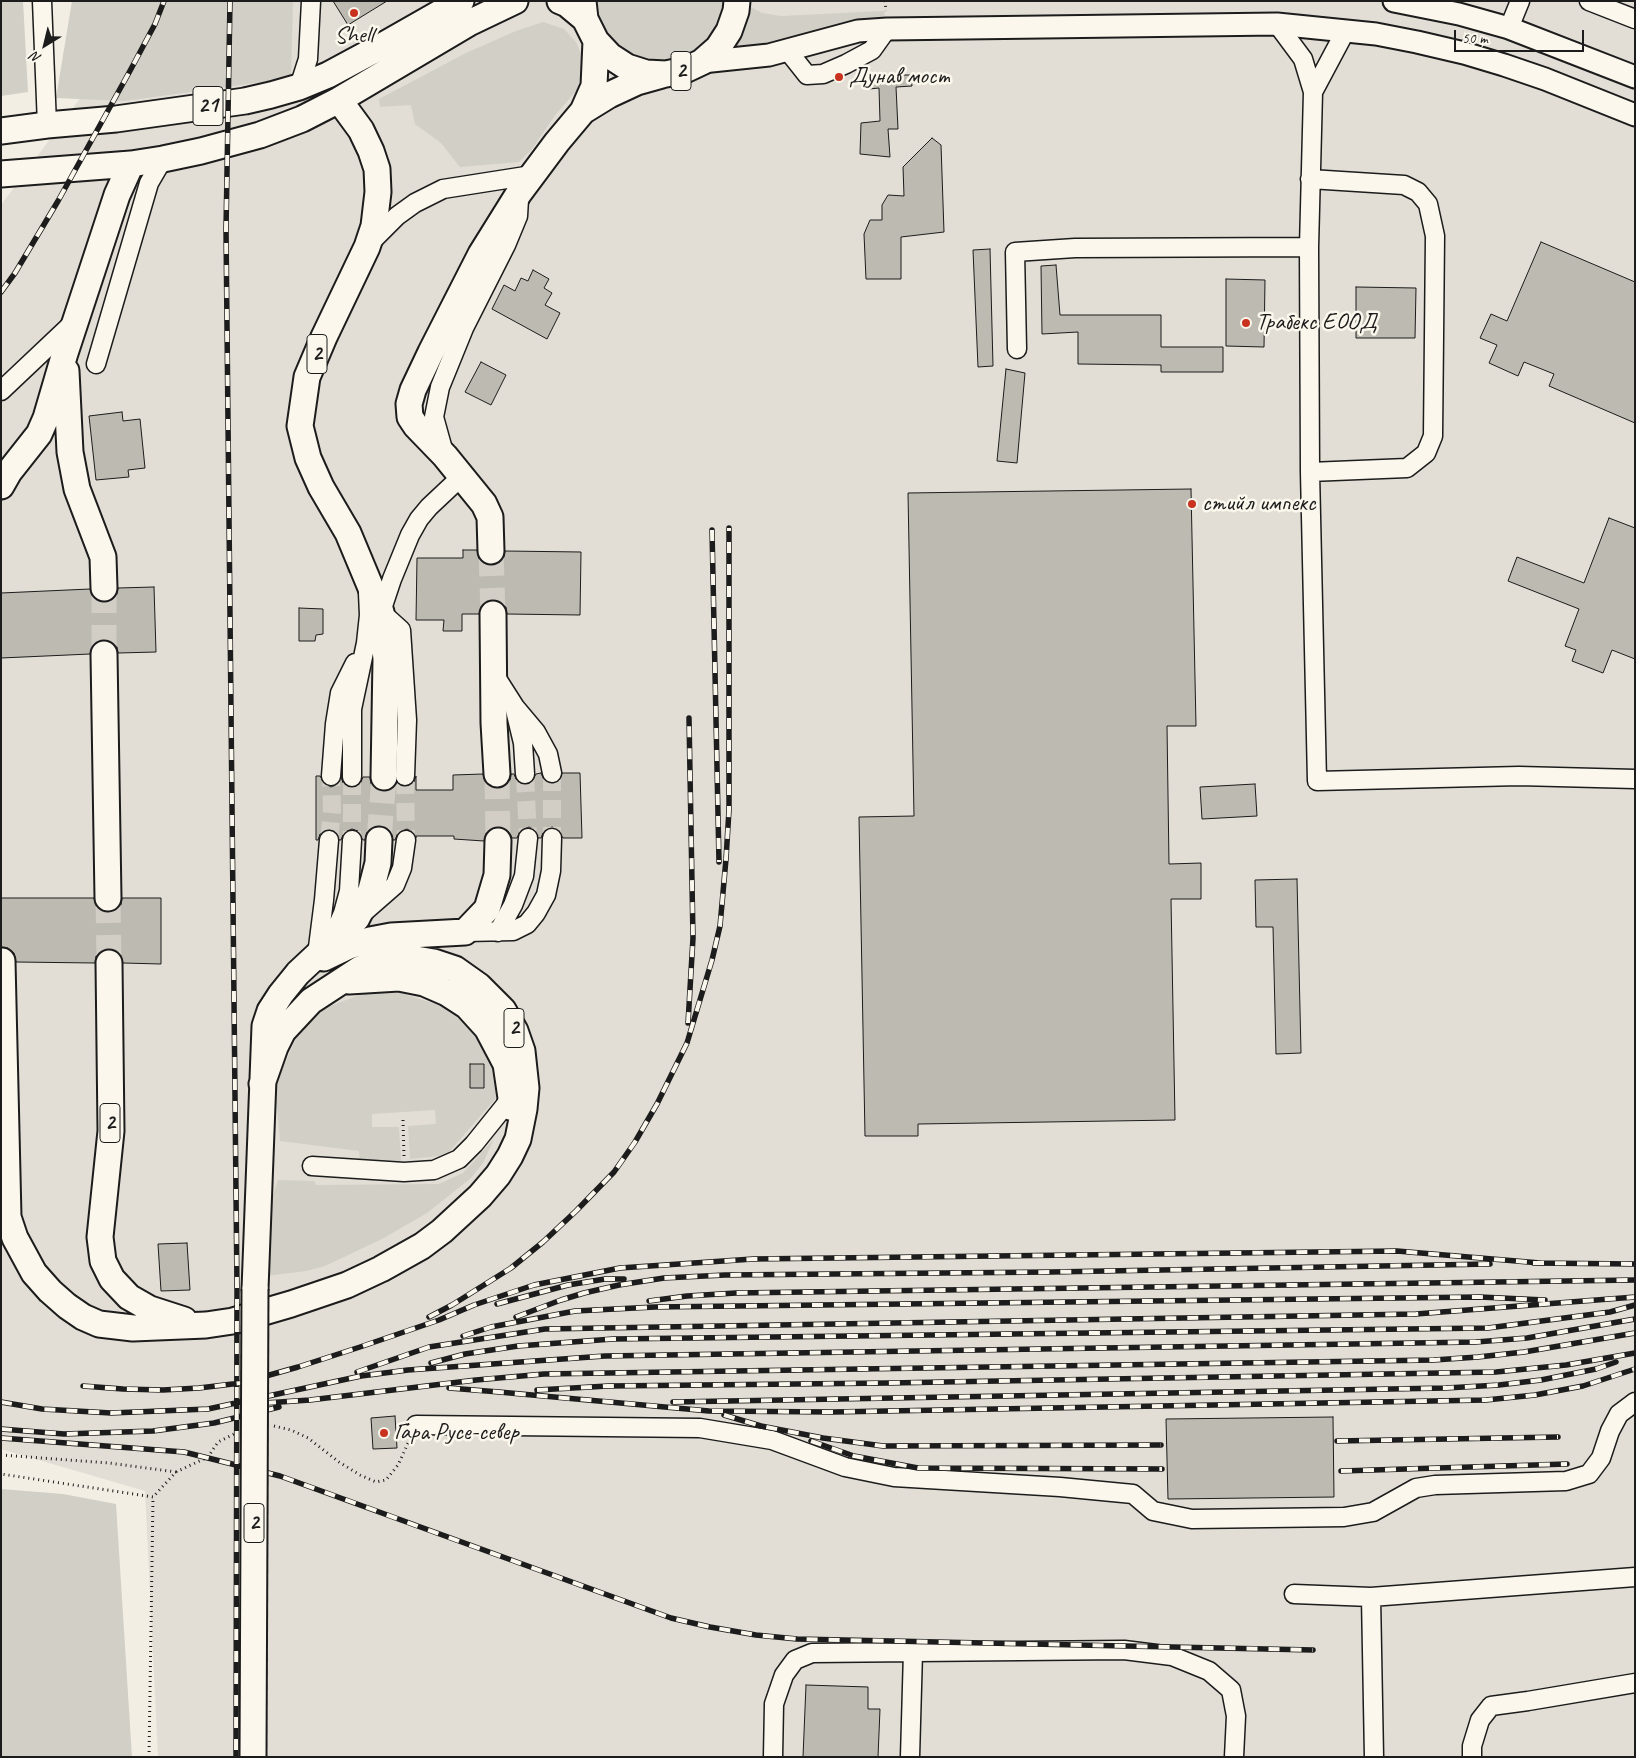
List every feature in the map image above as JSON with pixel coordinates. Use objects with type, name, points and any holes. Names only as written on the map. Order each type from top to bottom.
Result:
[{"type":"highway","name":"21","points":[[1,131],[116,119],[236,102],[271,95],[299,87],[328,75],[380,48],[461,1]]},
{"type":"highway","points":[[1,174],[131,164],[201,151],[260,135],[302,119],[469,23],[515,1]]},
{"type":"highway","name":"2","points":[[560,1],[584,10],[596,41],[610,56],[627,67],[646,73],[666,74],[685,70],[702,62],[718,48],[729,31],[736,12],[737,1]]},
{"type":"highway","name":"2","points":[[491,551],[490,517],[484,504],[445,456],[413,422],[410,417],[409,404],[413,390],[481,254],[526,184],[583,111],[594,86],[596,41]]},
{"type":"highway","points":[[583,111],[609,95],[637,82],[666,74]]},
{"type":"highway","name":"2","points":[[338,100],[361,130],[371,151],[376,169],[378,192],[374,226],[367,247],[324,337],[308,376],[300,426],[308,458],[321,487],[348,533],[381,612],[395,776]]},
{"type":"highway","points":[[1,486],[8,472],[39,434],[46,418],[64,354],[117,195],[131,164]]},
{"type":"highway","points":[[64,354],[70,452],[77,489],[103,557],[104,588]]},
{"type":"highway","points":[[493,614],[497,774]]},
{"type":"highway","points":[[104,654],[108,898]]},
{"type":"highway","name":"2","points":[[253,1757],[254,1289],[265,1026],[270,1011],[298,973],[357,918],[371,890],[378,863],[379,840]]},
{"type":"highway","points":[[465,932],[487,909],[498,875],[498,841]]},
{"type":"highway","name":"2","points":[[298,973],[332,953],[370,940],[391,936],[465,932]]},
{"type":"highway","name":"2","points":[[2,961],[8,1217],[15,1238],[30,1266],[50,1291],[83,1317],[99,1324],[133,1328],[206,1325],[233,1321],[347,1285],[380,1268],[422,1246],[480,1196],[498,1175],[518,1139],[526,1088],[522,1051],[515,1030],[503,1010],[479,986],[455,969],[434,962],[410,958],[389,959],[360,969],[311,1002],[283,1031],[274,1047],[262,1084]]},
{"type":"highway","name":"2","points":[[109,963],[110,1131],[100,1237],[103,1261],[112,1279],[128,1297],[150,1309],[174,1318],[206,1325]]},
{"type":"highway","name":"2","points":[[339,982],[399,978],[424,983],[447,993],[467,1006],[487,1028],[506,1064],[511,1098],[506,1132],[496,1159],[482,1184],[462,1212]]},
{"type":"main road","points":[[1394,1],[1459,14],[1509,28],[1635,77]]},
{"type":"main road","points":[[702,62],[788,51],[858,31],[887,29],[1277,24],[1346,30],[1417,42],[1504,65],[1545,79],[1635,115]]},
{"type":"street","points":[[42,1],[47,125]]},
{"type":"street","points":[[299,87],[308,59],[311,1]]},
{"type":"street","points":[[1509,28],[1520,1]]},
{"type":"street","points":[[1589,1],[1635,19]]},
{"type":"street","points":[[1277,24],[1303,59],[1313,92],[1310,179],[1310,472],[1317,781],[1519,776],[1635,779]]},
{"type":"street","points":[[788,51],[807,75],[823,74],[872,50],[887,29]]},
{"type":"street","points":[[1313,92],[1346,30]]},
{"type":"street","points":[[96,364],[149,183],[163,159]]},
{"type":"street","points":[[1310,179],[1404,185],[1418,192],[1428,204],[1436,236],[1433,436],[1426,453],[1407,468],[1310,472]]},
{"type":"street","points":[[367,247],[397,216],[416,203],[443,189],[526,184]]},
{"type":"street","points":[[1017,349],[1015,252],[1075,248],[1310,247]]},
{"type":"street","points":[[1,392],[76,320]]},
{"type":"street","points":[[381,612],[410,534],[429,507],[462,476]]},
{"type":"street","points":[[352,776],[352,709],[366,643],[369,615],[367,580]]},
{"type":"street","points":[[331,776],[334,724],[340,693],[366,643]]},
{"type":"street","points":[[494,673],[515,707],[536,732],[548,754],[552,773]]},
{"type":"street","points":[[515,707],[523,743],[525,774]]},
{"type":"street","points":[[498,932],[513,905],[524,876],[528,838]]},
{"type":"street","points":[[465,932],[513,931],[526,924],[536,913],[546,895],[551,872],[552,838]]},
{"type":"street","points":[[323,950],[328,840]]},
{"type":"street","points":[[323,950],[343,913],[349,891],[352,840]]},
{"type":"street","points":[[357,918],[395,885],[402,868],[406,840]]},
{"type":"street","points":[[312,1166],[404,1172],[434,1170],[459,1159],[474,1144],[511,1098]]},
{"type":"street","points":[[416,1425],[700,1428],[772,1440],[845,1467],[894,1477],[1060,1487],[1133,1494],[1153,1511],[1192,1519],[1344,1517],[1373,1512],[1416,1488],[1435,1485],[1566,1481],[1589,1474],[1601,1458],[1610,1431],[1619,1414],[1635,1402]]},
{"type":"street","points":[[1294,1594],[1371,1597],[1635,1577]]},
{"type":"street","points":[[1371,1597],[1374,1757]]},
{"type":"street","points":[[773,1757],[774,1704],[784,1675],[796,1660],[812,1653],[1124,1650],[1172,1656],[1209,1671],[1232,1690],[1236,1716],[1234,1757]]},
{"type":"street","points":[[910,1757],[913,1652]]},
{"type":"street","points":[[1472,1757],[1472,1746],[1480,1720],[1490,1706],[1635,1683]]},
{"type":"path","points":[[403,1120],[404,1172]]},
{"type":"path","points":[[272,1425],[291,1430],[308,1438],[339,1462],[376,1482],[386,1480],[398,1465],[416,1425]]},
{"type":"path","points":[[149,1757],[153,1497],[176,1472],[208,1457],[218,1442],[237,1433]]},
{"type":"path","points":[[1,1455],[109,1463],[176,1472]]},
{"type":"path","points":[[1,1474],[153,1497]]},
{"type":"shaded area","points":[[1,1],[23,1],[28,92],[1,96]]},
{"type":"shaded area","points":[[72,1],[293,1],[291,78],[125,101],[56,98]]},
{"type":"shaded area","points":[[116,1],[1635,1],[1635,1757],[158,1757],[145,1491],[1,1449],[1,205],[90,85]]},
{"type":"shaded area","points":[[595,1],[726,1],[722,21],[704,48],[678,62],[643,62],[620,50],[607,37],[597,16]]},
{"type":"shaded area","points":[[749,6],[762,13],[781,16],[884,11],[885,20],[810,40],[731,49]]},
{"type":"shaded area","points":[[543,22],[564,29],[576,42],[583,59],[581,76],[577,90],[556,114],[532,149],[519,162],[460,167],[441,143],[415,124],[411,105],[380,107],[379,99],[466,53],[516,31]]},
{"type":"shaded area","points":[[400,993],[439,1005],[464,1023],[486,1050],[497,1080],[496,1098],[449,1152],[439,1156],[410,1159],[408,1126],[436,1124],[435,1110],[372,1114],[372,1127],[399,1127],[401,1161],[360,1162],[359,1151],[280,1141],[277,1081],[297,1037],[325,1008],[362,994]]},
{"type":"shaded area","points":[[494,1139],[483,1163],[471,1178],[427,1213],[382,1239],[325,1266],[306,1271],[266,1276],[265,1221],[278,1180],[314,1181],[316,1185],[439,1184],[463,1173]]},
{"type":"shaded area","points":[[1,1489],[63,1494],[116,1504],[132,1757],[1,1757]]},
{"type":"building","name":"Shell","points":[[333,1],[387,1],[348,25]]},
{"type":"building","points":[[870,75],[911,75],[912,86],[896,87],[898,129],[888,129],[890,157],[860,154],[861,123],[880,121],[879,88],[869,89]]},
{"type":"building","points":[[932,138],[941,145],[944,232],[901,237],[901,279],[866,279],[864,234],[870,220],[882,220],[882,205],[888,195],[904,196],[903,167]]},
{"type":"building","points":[[1541,242],[1635,282],[1635,423],[1549,386],[1554,374],[1524,362],[1518,376],[1489,363],[1497,345],[1480,338],[1491,314],[1507,321]]},
{"type":"building","points":[[990,249],[993,366],[978,367],[973,250]]},
{"type":"building","points":[[1056,265],[1060,315],[1161,315],[1161,347],[1223,347],[1223,372],[1161,372],[1161,365],[1078,364],[1078,332],[1042,334],[1041,266]]},
{"type":"building","points":[[533,270],[549,279],[544,288],[552,293],[545,305],[560,313],[547,339],[492,309],[504,285],[515,291],[521,278],[528,281]]},
{"type":"building","name":"Трабекс ЕООД","points":[[1226,279],[1265,280],[1264,347],[1226,346]]},
{"type":"building","points":[[1356,287],[1416,288],[1415,338],[1356,338]]},
{"type":"building","points":[[481,362],[506,375],[491,405],[465,392]]},
{"type":"building","points":[[1006,369],[1025,373],[1017,463],[997,461]]},
{"type":"building","points":[[122,412],[123,421],[140,419],[145,468],[128,470],[129,477],[96,480],[89,416]]},
{"type":"building","points":[[1191,489],[1196,726],[1167,726],[1169,864],[1201,863],[1201,899],[1171,899],[1175,1120],[918,1124],[918,1136],[865,1136],[859,817],[914,816],[908,493]]},
{"type":"building","points":[[1609,518],[1635,528],[1635,659],[1612,650],[1603,673],[1572,661],[1576,650],[1565,646],[1579,609],[1508,581],[1517,557],[1584,583]]},
{"type":"building","points":[[463,550],[477,550],[479,559],[485,564],[491,565],[499,563],[504,557],[505,551],[581,552],[580,615],[507,614],[506,607],[500,602],[492,600],[486,601],[481,607],[479,614],[462,614],[462,631],[443,631],[444,620],[416,620],[417,558],[463,558]]},
{"type":"building","points":[[154,587],[156,652],[118,653],[117,647],[111,642],[103,640],[96,642],[90,654],[1,658],[1,593],[90,589],[92,596],[98,601],[104,602],[112,600],[117,594],[118,588]]},
{"type":"building","points":[[299,608],[323,609],[323,634],[316,635],[315,641],[299,641]]},
{"type":"building","points":[[541,773],[544,780],[554,783],[559,781],[562,773],[580,773],[582,838],[563,838],[558,829],[552,827],[543,833],[541,838],[538,838],[535,830],[529,827],[520,831],[517,838],[512,838],[506,829],[498,827],[492,828],[486,833],[484,841],[454,839],[454,836],[416,836],[416,838],[413,832],[407,829],[398,833],[395,840],[393,840],[387,828],[379,826],[373,827],[367,832],[365,840],[363,840],[358,831],[352,829],[347,831],[339,840],[335,832],[329,829],[320,834],[318,840],[316,840],[316,776],[320,776],[325,784],[331,787],[336,785],[341,777],[343,783],[352,788],[358,786],[363,777],[370,777],[371,784],[376,789],[384,791],[391,789],[397,782],[404,787],[410,786],[416,776],[416,790],[453,790],[453,775],[483,774],[485,782],[491,787],[497,788],[505,786],[510,780],[511,774],[514,774],[520,783],[525,785],[531,783],[536,774]]},
{"type":"building","points":[[1255,784],[1257,816],[1202,819],[1200,787]]},
{"type":"building","points":[[1297,879],[1301,1053],[1276,1054],[1273,927],[1256,927],[1255,880]]},
{"type":"building","points":[[1,898],[94,898],[96,906],[101,911],[108,912],[116,910],[121,905],[122,898],[161,898],[161,964],[123,963],[121,955],[116,950],[109,949],[101,951],[96,956],[95,963],[16,962],[14,953],[8,948],[1,947]]},
{"type":"building","points":[[470,1064],[484,1064],[484,1088],[470,1088]]},
{"type":"building","points":[[187,1243],[190,1290],[161,1291],[158,1244]]},
{"type":"building","name":"Гара Русе-север","points":[[395,1416],[397,1448],[373,1449],[371,1418]]},
{"type":"building","points":[[1333,1417],[1334,1497],[1168,1499],[1166,1419]]},
{"type":"building","points":[[806,1685],[868,1687],[868,1709],[880,1709],[878,1757],[803,1757]]},
{"type":"tunnel","points":[[491,551],[493,614]]},
{"type":"tunnel","points":[[104,588],[104,654]]},
{"type":"tunnel","points":[[552,773],[552,838]]},
{"type":"tunnel","points":[[497,774],[498,841]]},
{"type":"tunnel","points":[[525,774],[528,838]]},
{"type":"tunnel","points":[[329,840],[332,809],[331,776]]},
{"type":"tunnel","points":[[405,776],[406,840]]},
{"type":"tunnel","points":[[352,777],[352,840]]},
{"type":"tunnel","points":[[379,840],[384,777]]},
{"type":"tunnel","points":[[108,898],[109,963]]},
{"type":"railway","points":[[1,292],[15,273],[58,201],[155,24],[164,1]]},
{"type":"railway","points":[[230,1],[226,229],[237,1288],[236,1757]]},
{"type":"railway","points":[[429,1317],[511,1268],[543,1242],[614,1172],[635,1142],[657,1104],[687,1043],[712,960],[720,926],[726,859],[729,810],[729,528]]},
{"type":"railway","points":[[712,530],[719,862]]},
{"type":"railway","points":[[688,1023],[693,938],[689,718]]},
{"type":"railway","points":[[83,1386],[163,1390],[241,1383],[360,1347],[534,1285],[620,1268],[753,1259],[1397,1251],[1540,1263]]},
{"type":"railway","points":[[1533,1263],[1635,1264]]},
{"type":"railway","points":[[516,1317],[584,1293],[664,1278],[725,1275],[1052,1272],[1490,1264]]},
{"type":"railway","points":[[497,1304],[568,1285],[605,1279],[624,1279]]},
{"type":"railway","points":[[649,1301],[736,1293],[1635,1280]]},
{"type":"railway","points":[[463,1336],[491,1327],[575,1311],[655,1307],[1480,1297],[1545,1300]]},
{"type":"railway","points":[[357,1372],[429,1347],[545,1329],[1416,1314],[1635,1297]]},
{"type":"railway","points":[[431,1363],[465,1354],[518,1346],[613,1339],[1488,1328],[1610,1312],[1635,1305]]},
{"type":"railway","points":[[1,1402],[42,1409],[111,1413],[208,1409],[361,1376],[408,1370],[605,1356],[1476,1342],[1527,1338],[1635,1319]]},
{"type":"railway","points":[[265,1403],[310,1400],[476,1380],[544,1374],[1434,1360],[1524,1352],[1635,1333]]},
{"type":"railway","points":[[537,1390],[608,1386],[1496,1372],[1566,1365],[1635,1353]]},
{"type":"railway","points":[[673,1402],[1446,1388],[1541,1380],[1596,1369],[1616,1362]]},
{"type":"railway","points":[[449,1388],[709,1411],[833,1412],[1486,1400],[1535,1395],[1583,1386],[1635,1369]]},
{"type":"railway","points":[[1,1429],[64,1434],[153,1431],[214,1423],[279,1407]]},
{"type":"railway","points":[[724,1415],[761,1426],[823,1438],[883,1446],[1161,1445]]},
{"type":"railway","points":[[1337,1441],[1558,1437]]},
{"type":"railway","points":[[1,1438],[184,1452],[280,1476],[671,1618],[756,1635],[797,1639],[1313,1650]]},
{"type":"railway","points":[[811,1441],[854,1456],[918,1468],[1162,1469]]},
{"type":"railway","points":[[1341,1471],[1567,1464]]},
{"type":"place","name":"Shell","points":[[354,13]]},
{"type":"place","name":"Дунав мост","points":[[839,77]]},
{"type":"place","name":"Трабекс ЕООД","points":[[1246,323]]},
{"type":"place","name":"стийл импекс","points":[[1192,504]]},
{"type":"place","name":"Гара Русе-север","points":[[384,1433]]}]
